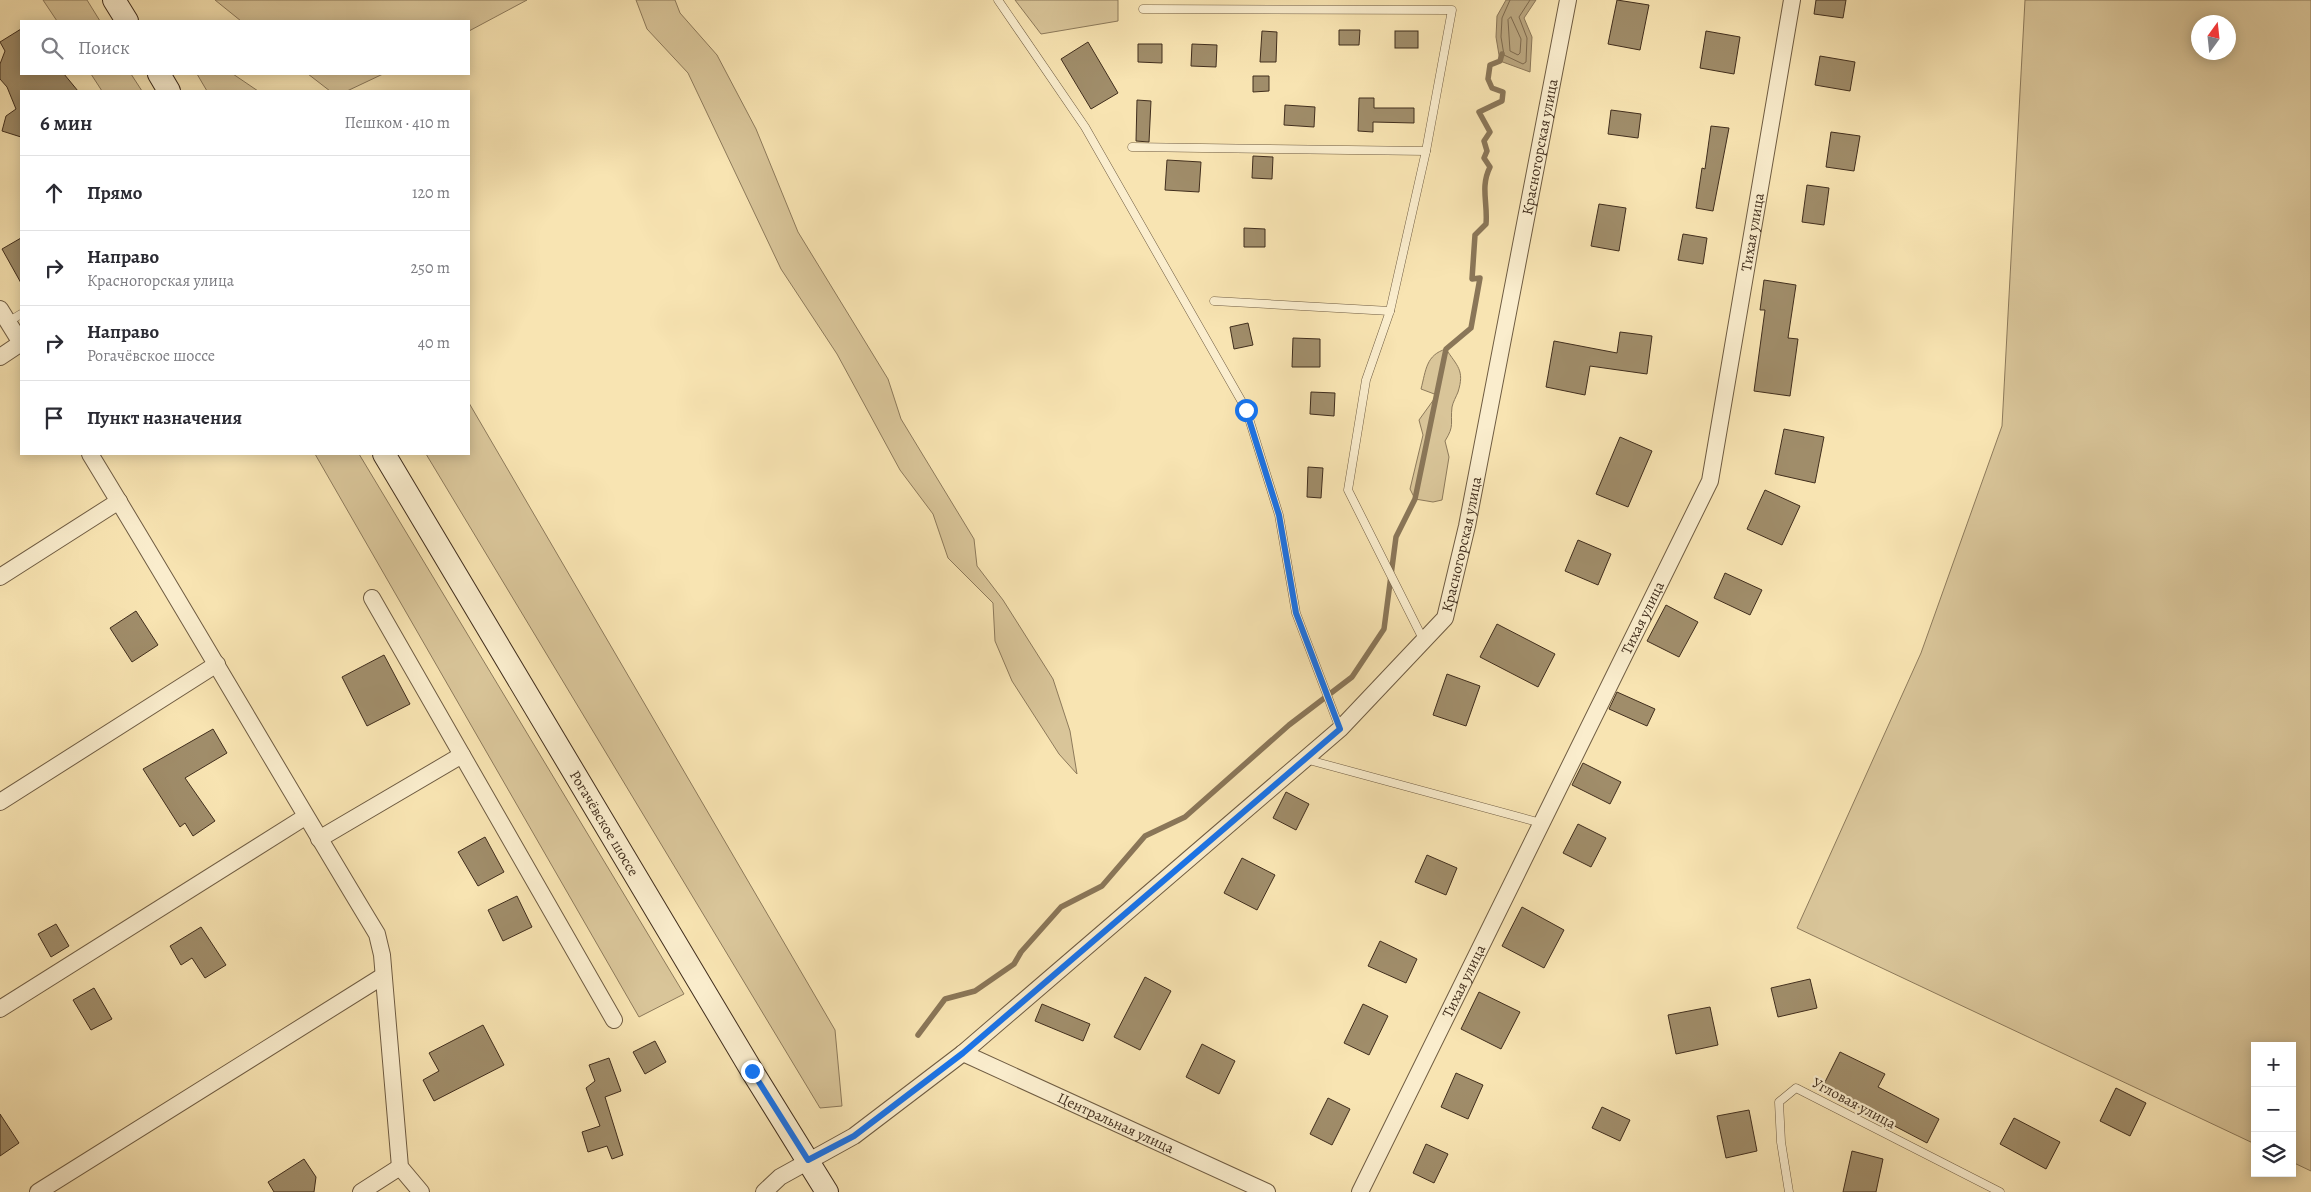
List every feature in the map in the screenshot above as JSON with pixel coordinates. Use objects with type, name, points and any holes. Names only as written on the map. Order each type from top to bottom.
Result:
[{"type":"main road","points":[[114,0],[126,20]]},
{"type":"main road","points":[[160,75],[168,90]]},
{"type":"main road","name":"Рогачёвское шоссе","points":[[385,455],[732,1038],[827,1192]]},
{"type":"street","name":"Красногорская улица","points":[[764,1192],[780,1177],[854,1136],[963,1053],[1340,729],[1445,618],[1467,526],[1568,0]]},
{"type":"street","name":"Тихая улица","points":[[1360,1192],[1710,481],[1792,0]]},
{"type":"street","points":[[10,315],[20,340]]},
{"type":"street","points":[[0,356],[20,344]]},
{"type":"street","points":[[91,455],[217,664],[305,817],[377,934],[382,954],[400,1167],[421,1192]]},
{"type":"street","points":[[0,577],[119,501]]},
{"type":"street","points":[[372,598],[614,1020]]},
{"type":"street","points":[[0,802],[217,664]]},
{"type":"street","points":[[319,839],[462,755]]},
{"type":"street","points":[[0,1009],[305,817]]},
{"type":"street","points":[[38,1192],[383,976]]},
{"type":"street","name":"Центральная улица","points":[[963,1053],[1267,1192]]},
{"type":"street","points":[[361,1192],[400,1167]]},
{"type":"lane","points":[[998,0],[1085,127],[1246,410],[1279,515],[1296,613],[1340,729]]},
{"type":"lane","points":[[1142,9],[1452,10],[1426,151],[1390,311],[1366,380],[1348,490],[1424,641]]},
{"type":"lane","points":[[1132,147],[1426,151]]},
{"type":"lane","points":[[1214,301],[1390,311]]},
{"type":"lane","points":[[1305,759],[1541,823]]},
{"type":"lane","name":"Угловая улица","points":[[1789,1192],[1781,1142],[1779,1102],[1796,1088],[2000,1192]]},
{"type":"shaded area","points":[[43,0],[87,0],[99,20],[56,20]]},
{"type":"shaded area","points":[[215,0],[527,0],[470,30],[470,20],[240,20]]},
{"type":"shaded area","points":[[636,0],[675,0],[680,13],[717,55],[756,129],[798,232],[888,379],[901,419],[974,539],[977,566],[1003,600],[1053,679],[1070,731],[1077,774],[1059,754],[1012,681],[995,641],[993,603],[948,558],[933,514],[900,470],[837,354],[781,269],[688,73],[647,29]]},
{"type":"shaded area","points":[[1015,0],[1118,0],[1118,21],[1041,34]]},
{"type":"shaded area","points":[[2025,0],[2311,0],[2311,1171],[2296,1164],[2296,1042],[2251,1042],[2251,1142],[1797,928],[1921,653],[2002,426]]},
{"type":"shaded area","points":[[92,75],[132,75],[141,90],[101,90]]},
{"type":"shaded area","points":[[198,75],[234,75],[257,90],[206,90]]},
{"type":"shaded area","points":[[309,75],[381,75],[349,90],[329,90]]},
{"type":"shaded area","points":[[1446,349],[1459,369],[1461,378],[1452,407],[1451,428],[1445,441],[1449,457],[1442,500],[1433,502],[1415,499],[1410,489],[1423,435],[1419,420],[1437,395],[1421,389],[1424,376],[1428,364],[1434,355]]},
{"type":"shaded area","points":[[470,405],[835,1030],[842,1106],[820,1108],[427,455],[470,455]]},
{"type":"shaded area","points":[[316,455],[360,455],[684,994],[639,1017]]},
{"type":"water","points":[[1506,0],[1536,0],[1524,18],[1532,37],[1530,72],[1500,61],[1496,37],[1497,16]]},
{"type":"building","points":[[1617,0],[1649,5],[1640,50],[1608,44]]},
{"type":"building","points":[[1816,0],[1846,0],[1843,18],[1814,14]]},
{"type":"building","points":[[20,30],[20,75],[65,75],[77,90],[20,90],[20,137],[2,131],[6,116],[16,109],[7,87],[0,79],[0,64],[5,51],[0,42]]},
{"type":"building","points":[[1339,30],[1360,30],[1359,45],[1339,45]]},
{"type":"building","points":[[1262,31],[1277,32],[1276,62],[1260,62]]},
{"type":"building","points":[[1395,31],[1418,31],[1418,48],[1395,48]]},
{"type":"building","points":[[1706,31],[1740,37],[1734,74],[1700,68]]},
{"type":"building","points":[[1088,42],[1118,93],[1091,109],[1061,59]]},
{"type":"building","points":[[1138,44],[1162,44],[1162,63],[1138,62]]},
{"type":"building","points":[[1192,44],[1217,45],[1216,67],[1191,66]]},
{"type":"building","points":[[1820,56],[1855,62],[1850,91],[1815,85]]},
{"type":"building","points":[[1253,76],[1269,76],[1269,91],[1253,92]]},
{"type":"building","points":[[1359,98],[1374,98],[1374,108],[1414,108],[1414,123],[1373,122],[1373,132],[1358,131]]},
{"type":"building","points":[[1137,100],[1151,101],[1149,142],[1136,141]]},
{"type":"building","points":[[1285,105],[1315,107],[1314,127],[1284,125]]},
{"type":"building","points":[[1611,110],[1641,114],[1638,138],[1608,134]]},
{"type":"building","points":[[1711,126],[1729,128],[1713,211],[1696,208],[1702,168],[1705,169]]},
{"type":"building","points":[[1831,132],[1860,136],[1854,171],[1826,167]]},
{"type":"building","points":[[1253,156],[1273,157],[1272,179],[1252,178]]},
{"type":"building","points":[[1167,160],[1201,162],[1199,192],[1165,190]]},
{"type":"building","points":[[1807,185],[1829,188],[1824,225],[1802,222]]},
{"type":"building","points":[[1599,204],[1626,208],[1619,251],[1591,246]]},
{"type":"building","points":[[1244,228],[1265,229],[1265,247],[1244,247]]},
{"type":"building","points":[[1683,234],[1707,238],[1703,264],[1678,260]]},
{"type":"building","points":[[20,239],[20,281],[2,249]]},
{"type":"building","points":[[1764,280],[1796,285],[1788,338],[1798,339],[1790,396],[1754,391],[1765,310],[1760,310]]},
{"type":"building","points":[[1248,323],[1253,345],[1234,349],[1230,327]]},
{"type":"building","points":[[1620,332],[1652,336],[1647,374],[1590,366],[1585,395],[1546,387],[1554,341],[1617,353]]},
{"type":"building","points":[[1293,338],[1320,339],[1320,367],[1292,367]]},
{"type":"building","points":[[1311,392],[1335,393],[1334,416],[1310,414]]},
{"type":"building","points":[[1784,429],[1824,437],[1815,483],[1775,474]]},
{"type":"building","points":[[1620,437],[1652,451],[1628,507],[1596,494]]},
{"type":"building","points":[[1308,467],[1323,468],[1321,498],[1307,497]]},
{"type":"building","points":[[1765,490],[1800,506],[1782,545],[1747,529]]},
{"type":"building","points":[[1578,540],[1611,554],[1598,585],[1565,571]]},
{"type":"building","points":[[1725,573],[1762,590],[1750,615],[1714,598]]},
{"type":"building","points":[[1666,605],[1698,622],[1679,657],[1647,641]]},
{"type":"building","points":[[136,611],[158,645],[132,662],[110,628]]},
{"type":"building","points":[[1497,624],[1555,654],[1538,687],[1480,657]]},
{"type":"building","points":[[384,655],[410,704],[367,726],[342,677]]},
{"type":"building","points":[[1447,674],[1480,686],[1466,726],[1433,715]]},
{"type":"building","points":[[1617,692],[1655,709],[1647,726],[1609,709]]},
{"type":"building","points":[[213,729],[227,753],[185,778],[215,821],[193,836],[185,823],[180,827],[143,769]]},
{"type":"building","points":[[1583,763],[1621,782],[1610,804],[1572,785]]},
{"type":"building","points":[[1286,792],[1309,804],[1296,830],[1273,818]]},
{"type":"building","points":[[1578,824],[1606,838],[1591,867],[1563,853]]},
{"type":"building","points":[[485,837],[504,872],[478,886],[458,852]]},
{"type":"building","points":[[1427,855],[1457,868],[1446,895],[1415,882]]},
{"type":"building","points":[[1242,858],[1275,875],[1257,910],[1224,893]]},
{"type":"building","points":[[517,896],[532,927],[503,941],[488,910]]},
{"type":"building","points":[[1522,907],[1564,930],[1544,968],[1502,946]]},
{"type":"building","points":[[56,924],[69,946],[51,957],[38,934]]},
{"type":"building","points":[[201,927],[226,965],[205,978],[192,958],[181,965],[170,946]]},
{"type":"building","points":[[1380,941],[1417,959],[1406,983],[1368,966]]},
{"type":"building","points":[[1145,977],[1171,991],[1140,1050],[1114,1037]]},
{"type":"building","points":[[1810,979],[1817,1008],[1778,1017],[1771,988]]},
{"type":"building","points":[[94,988],[112,1019],[91,1030],[73,1000]]},
{"type":"building","points":[[1479,992],[1520,1012],[1501,1049],[1461,1029]]},
{"type":"building","points":[[1042,1004],[1090,1024],[1083,1041],[1035,1021]]},
{"type":"building","points":[[1363,1004],[1388,1016],[1369,1055],[1344,1043]]},
{"type":"building","points":[[1710,1007],[1718,1045],[1676,1054],[1668,1015]]},
{"type":"building","points":[[483,1025],[504,1065],[434,1101],[423,1080],[439,1071],[429,1053]]},
{"type":"building","points":[[655,1041],[666,1062],[645,1074],[633,1052]]},
{"type":"building","points":[[1202,1044],[1235,1061],[1219,1094],[1186,1077]]},
{"type":"building","points":[[1840,1052],[1885,1074],[1878,1087],[1939,1119],[1927,1143],[1822,1088]]},
{"type":"building","points":[[609,1058],[621,1091],[605,1097],[623,1155],[612,1159],[607,1146],[588,1152],[582,1132],[600,1126],[586,1088],[595,1081],[589,1065]]},
{"type":"building","points":[[1456,1073],[1483,1085],[1468,1119],[1441,1107]]},
{"type":"building","points":[[2116,1088],[2146,1103],[2130,1136],[2100,1121]]},
{"type":"building","points":[[1328,1098],[1350,1109],[1332,1145],[1310,1134]]},
{"type":"building","points":[[1602,1107],[1630,1120],[1620,1141],[1592,1128]]},
{"type":"building","points":[[1749,1110],[1757,1151],[1726,1158],[1717,1116]]},
{"type":"building","points":[[0,1114],[19,1143],[0,1156]]},
{"type":"building","points":[[2014,1118],[2060,1142],[2046,1169],[2000,1144]]},
{"type":"building","points":[[1426,1144],[1448,1154],[1434,1183],[1413,1173]]},
{"type":"building","points":[[1852,1151],[1883,1159],[1876,1192],[1843,1192]]},
{"type":"building","points":[[304,1159],[316,1177],[314,1192],[274,1192],[268,1182]]},
{"type":"waterway","points":[[918,1035],[945,999],[975,991],[1014,964],[1021,952],[1061,907],[1102,886],[1145,836],[1185,817],[1289,725],[1352,677],[1384,629],[1396,537],[1415,499],[1446,349],[1471,328],[1480,278],[1472,279],[1475,235],[1486,224],[1485,181],[1490,167],[1484,158],[1487,151],[1484,141],[1490,132],[1479,112],[1502,101],[1503,92],[1492,88],[1488,79],[1490,65],[1500,61],[1502,54]]},
{"type":"route","points":[[752,1071],[808,1160],[854,1136],[963,1053],[1340,729],[1296,613],[1279,515],[1246,410]]}]
